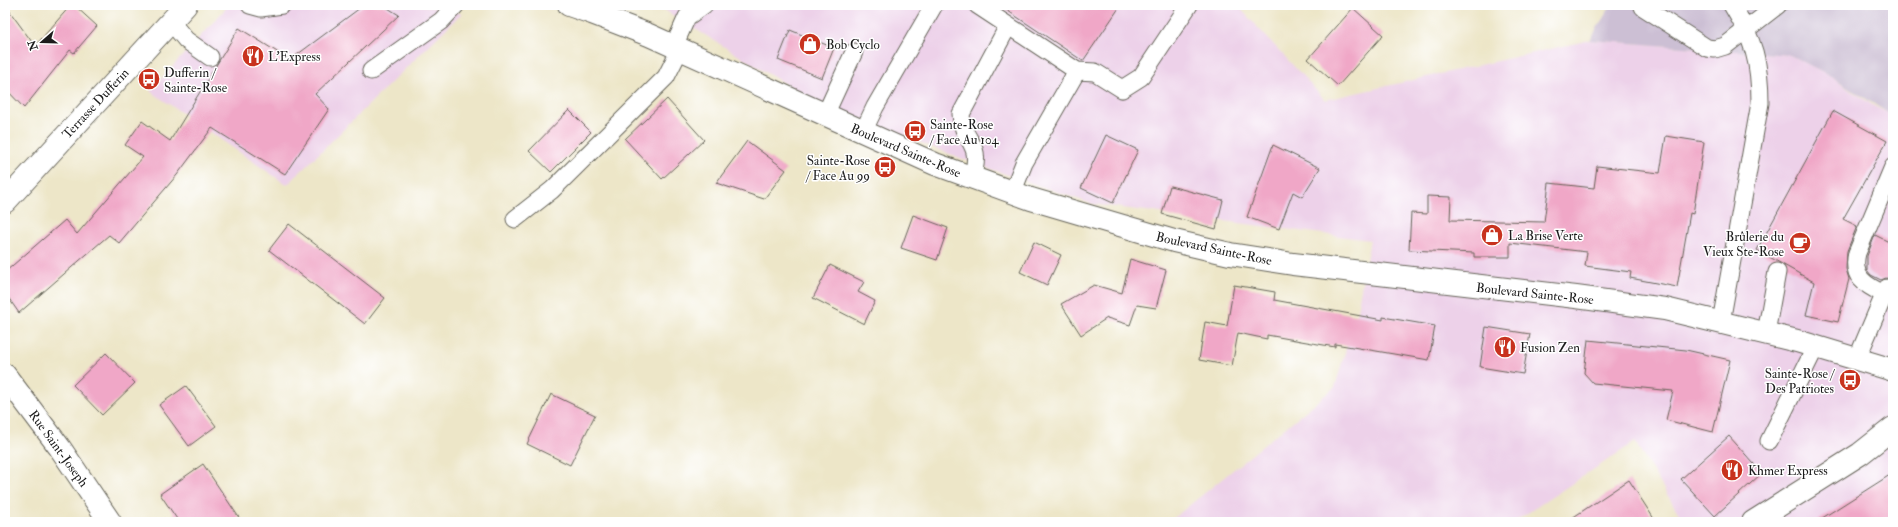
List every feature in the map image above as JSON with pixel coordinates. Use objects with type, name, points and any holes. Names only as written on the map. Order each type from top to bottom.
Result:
[{"type":"street","name":"Terrasse Dufferin","points":[[5,202],[186,5]]},
{"type":"street","name":"Boulevard Sainte-Rose","points":[[568,5],[616,22],[677,48],[935,164],[1013,192],[1138,231],[1230,254],[1347,271],[1642,305],[1766,333],[1816,346],[1893,370]]},
{"type":"street","name":"Rue Saint-Joseph","points":[[5,375],[60,448],[110,522]]},
{"type":"street","points":[[1753,522],[1853,458],[1893,428]]},
{"type":"lane","points":[[250,5],[261,8],[282,5]]},
{"type":"lane","points":[[371,71],[441,21],[456,5]]},
{"type":"lane","points":[[515,219],[552,190],[666,76],[687,17],[704,5]]},
{"type":"lane","points":[[863,132],[875,107],[934,5]]},
{"type":"lane","points":[[977,5],[1077,71],[1094,72],[1122,89],[1141,77],[1188,5]]},
{"type":"lane","points":[[1721,322],[1760,103],[1760,75],[1757,59],[1746,31],[1732,5]]},
{"type":"lane","points":[[1643,7],[1707,48],[1715,49],[1725,46],[1778,5]]},
{"type":"lane","points":[[170,22],[186,40],[210,57]]},
{"type":"lane","points":[[972,177],[975,168],[976,152],[963,128],[961,114],[1008,26]]},
{"type":"lane","points":[[825,115],[854,52]]},
{"type":"lane","points":[[1013,192],[1028,157],[1077,71]]},
{"type":"lane","points":[[1857,359],[1886,291],[1869,287],[1863,282],[1854,265],[1856,253],[1893,167]]},
{"type":"lane","points":[[1766,333],[1777,272]]},
{"type":"lane","points":[[1769,440],[1816,346]]},
{"type":"shaded area","points":[[229,5],[419,5],[462,13],[287,185],[150,91]]},
{"type":"shaded area","points":[[1237,5],[1325,100],[1590,40],[1790,55],[1831,76],[1874,106],[1888,113],[1893,112],[1893,522],[1684,522],[1635,442],[1514,522],[1169,522],[1335,387],[1357,311],[1370,240],[1092,204],[968,161],[811,100],[658,6]]},
{"type":"shaded area","points":[[1611,5],[1893,5],[1893,112],[1888,113],[1831,76],[1790,55],[1590,40]]},
{"type":"building","points":[[5,5],[35,46],[71,5],[74,5],[97,26],[74,53],[70,50],[24,108],[5,88]]},
{"type":"building","points":[[364,5],[383,5],[399,15],[315,94],[329,109],[285,174],[212,128],[177,175],[119,243],[109,235],[19,313],[5,293],[5,272],[65,220],[77,234],[143,157],[125,145],[142,121],[170,141],[239,28],[290,60]]},
{"type":"building","points":[[999,5],[1121,5],[1083,61]]},
{"type":"building","points":[[1353,8],[1383,35],[1338,86],[1308,59]]},
{"type":"building","points":[[790,30],[834,48],[822,78],[778,60]]},
{"type":"building","points":[[667,99],[704,140],[662,179],[625,139]]},
{"type":"building","points":[[569,110],[591,132],[551,172],[529,151]]},
{"type":"building","name":"Brûlerie du Vieux Ste-Rose","points":[[1833,111],[1887,141],[1843,219],[1857,226],[1847,251],[1846,269],[1849,279],[1838,322],[1806,315],[1814,282],[1757,250]]},
{"type":"building","points":[[1106,135],[1138,150],[1113,203],[1081,188]]},
{"type":"building","points":[[1666,136],[1704,142],[1693,214],[1690,213],[1677,287],[1630,278],[1631,272],[1585,266],[1587,252],[1510,243],[1510,257],[1474,257],[1474,253],[1409,250],[1411,213],[1427,214],[1427,196],[1451,197],[1450,220],[1544,222],[1549,183],[1594,188],[1597,166],[1660,173]]},
{"type":"building","points":[[747,141],[786,170],[764,199],[716,183]]},
{"type":"building","points":[[1273,145],[1320,168],[1302,197],[1293,192],[1279,229],[1247,217]]},
{"type":"building","points":[[1170,186],[1223,200],[1216,229],[1162,214]]},
{"type":"building","points":[[913,215],[948,228],[937,260],[901,248]]},
{"type":"building","points":[[289,224],[385,298],[365,324],[269,250]]},
{"type":"building","points":[[1875,235],[1893,244],[1893,280],[1886,278],[1881,280],[1871,275],[1867,270],[1867,256]]},
{"type":"building","points":[[1034,242],[1061,255],[1047,285],[1020,272]]},
{"type":"building","points":[[1130,259],[1166,270],[1156,308],[1137,305],[1130,325],[1107,318],[1081,335],[1061,304],[1094,285],[1122,293]]},
{"type":"building","points":[[830,265],[864,282],[858,292],[875,301],[864,324],[813,298]]},
{"type":"building","points":[[1234,285],[1275,292],[1274,300],[1383,320],[1383,317],[1435,326],[1429,360],[1335,344],[1335,347],[1267,335],[1267,339],[1238,333],[1232,366],[1199,360],[1205,322],[1227,326]]},
{"type":"building","points":[[1486,327],[1530,334],[1523,374],[1480,367]]},
{"type":"building","points":[[1588,340],[1686,350],[1730,360],[1713,432],[1666,420],[1673,391],[1593,383],[1584,373]]},
{"type":"building","points":[[106,353],[135,383],[102,415],[73,385]]},
{"type":"building","points":[[186,386],[216,426],[189,446],[159,405]]},
{"type":"building","points":[[551,394],[595,415],[570,465],[527,444]]},
{"type":"building","points":[[1729,436],[1762,473],[1715,516],[1681,479]]},
{"type":"building","points":[[203,464],[242,522],[179,522],[160,494]]},
{"type":"building","points":[[1893,473],[1893,522],[1816,522]]},
{"type":"building","points":[[1629,480],[1656,522],[1566,522]]},
{"type":"place","name":"Bob Cyclo","points":[[810,44]]},
{"type":"place","name":"L'Express","points":[[253,56]]},
{"type":"place","name":"Dufferin / Sainte-Rose","points":[[149,79]]},
{"type":"place","name":"Sainte-Rose / Face Au 104","points":[[915,131]]},
{"type":"place","name":"Sainte-Rose / Face Au 99","points":[[885,167]]},
{"type":"place","name":"La Brise Verte","points":[[1492,235]]},
{"type":"place","name":"Brûlerie du Vieux Ste-Rose","points":[[1800,243]]},
{"type":"place","name":"Fusion Zen","points":[[1505,347]]},
{"type":"place","name":"Sainte-Rose / Des Patriotes","points":[[1850,380]]},
{"type":"place","name":"Khmer Express","points":[[1732,470]]}]
